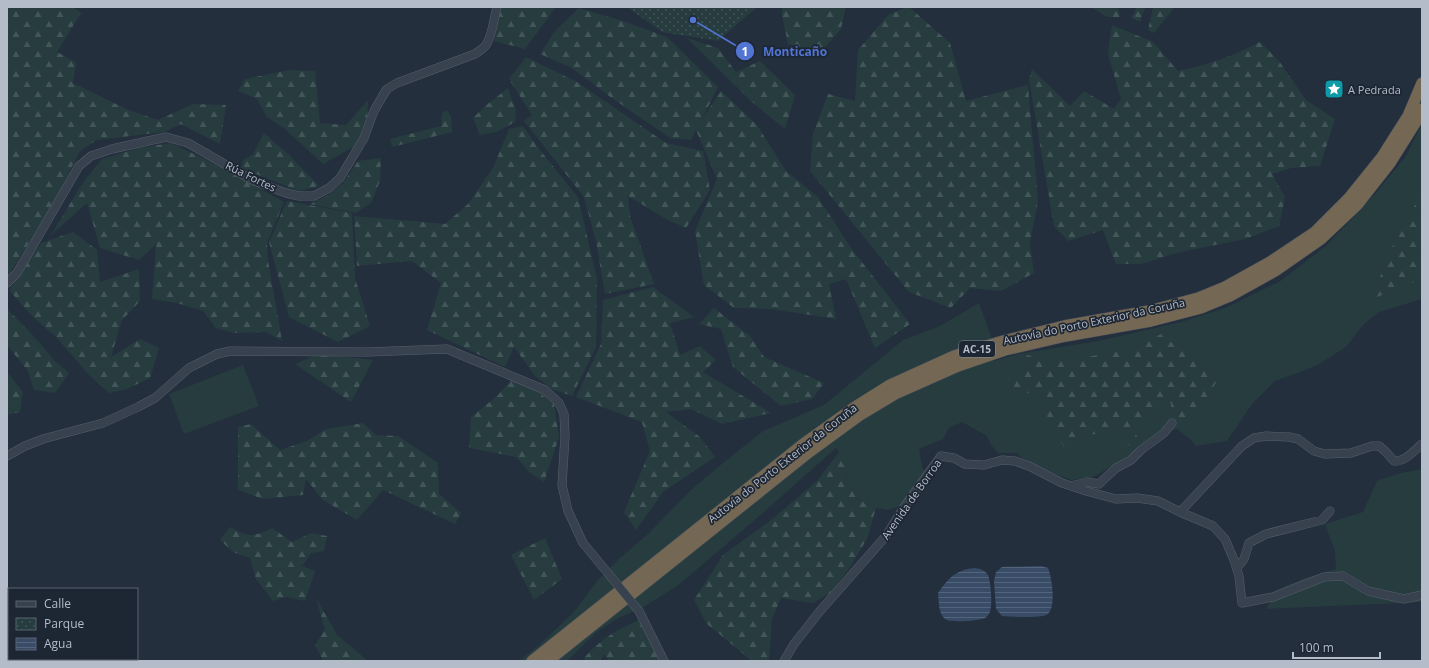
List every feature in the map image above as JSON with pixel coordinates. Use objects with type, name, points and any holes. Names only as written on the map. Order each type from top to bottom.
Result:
[{"type":"highway","name":"Autovía do Porto Exterior da Coruña","points":[[532,661],[802,445],[855,406],[890,385],[954,356],[1003,341],[1064,326],[1149,311],[1198,298],[1226,287],[1270,262],[1315,232],[1350,198],[1386,151],[1408,116],[1422,83]]},
{"type":"highway","name":"Autovía do Porto Exterior da Coruña","points":[[548,661],[808,453],[860,415],[895,394],[958,366],[1005,350],[1066,336],[1151,321],[1201,308],[1230,296],[1276,271],[1321,240],[1357,205],[1390,163],[1417,120],[1422,109]]},
{"type":"street","name":"Rúa Fortes","points":[[7,283],[17,273],[79,166],[91,156],[112,149],[166,137],[188,143],[254,181],[286,193],[299,196],[314,196],[328,188],[340,178],[364,138],[374,111],[387,89],[397,83],[475,54],[481,50],[489,39],[497,7]]},
{"type":"street","points":[[7,456],[37,441],[103,423],[138,407],[155,398],[190,368],[204,360],[224,352],[245,350],[367,352],[447,349],[545,390],[560,403],[564,414],[565,436],[562,485],[568,510],[583,543],[639,611],[664,661]]},
{"type":"street","points":[[1071,486],[1087,482],[1099,484],[1116,468],[1131,460],[1141,450],[1164,433],[1172,423]]},
{"type":"street","points":[[1180,512],[1242,446],[1254,438],[1266,436],[1289,437],[1298,440],[1314,451],[1325,454],[1352,453],[1372,446],[1379,446],[1394,461],[1397,462],[1404,459],[1422,444]]},
{"type":"street","name":"Avenida de Borroa","points":[[784,661],[794,644],[820,611],[886,536],[904,507],[941,456],[954,458],[965,464],[984,466],[1002,460],[1015,461],[1029,466],[1062,483],[1116,499],[1137,498],[1158,501],[1213,526],[1225,539],[1237,568],[1242,603],[1273,597],[1324,577],[1343,576],[1368,590],[1404,599],[1422,596]]},
{"type":"street","points":[[1237,568],[1244,559],[1249,543],[1266,534],[1322,520],[1330,511]]},
{"type":"green space","points":[[7,7],[73,7],[81,13],[57,52],[76,62],[73,83],[126,109],[158,120],[193,104],[226,105],[220,144],[181,124],[164,132],[97,140],[80,151],[52,206],[8,276]]},
{"type":"green space","points":[[501,7],[556,7],[525,49],[494,41]]},
{"type":"green space","points":[[627,7],[757,7],[718,41],[662,32]]},
{"type":"green space","points":[[782,7],[846,7],[841,29],[820,53],[788,44],[782,15]]},
{"type":"green space","points":[[909,7],[950,43],[966,101],[1028,85],[1038,201],[1030,243],[1034,273],[1001,291],[970,288],[951,308],[909,292],[810,171],[813,134],[828,94],[855,101],[858,50],[888,15]]},
{"type":"green space","points":[[1091,7],[1118,7],[1120,17],[1107,17]]},
{"type":"green space","points":[[1137,7],[1148,7],[1145,8],[1140,22],[1131,18]]},
{"type":"green space","points":[[1153,7],[1175,7],[1154,33],[1148,30]]},
{"type":"green space","points":[[579,8],[623,21],[667,37],[718,87],[701,121],[721,91],[757,125],[786,171],[818,197],[851,248],[910,324],[875,348],[846,279],[829,284],[836,319],[772,309],[734,308],[704,285],[695,231],[717,179],[696,130],[691,140],[670,138],[609,96],[572,68],[540,54],[555,31]]},
{"type":"green space","points":[[1112,25],[1153,42],[1178,71],[1220,60],[1260,42],[1279,61],[1306,100],[1335,119],[1320,166],[1291,168],[1272,174],[1285,197],[1279,226],[1246,239],[1180,252],[1141,264],[1116,264],[1103,230],[1068,241],[1054,226],[1029,80],[1032,69],[1070,106],[1084,91],[1114,109],[1121,99],[1108,54]]},
{"type":"green space","points":[[687,38],[718,48],[736,72],[760,61],[795,95],[785,129],[752,102]]},
{"type":"green space","points":[[526,57],[577,82],[666,143],[703,151],[710,190],[686,228],[668,220],[628,196],[630,216],[654,284],[605,294],[596,241],[584,197],[524,121],[532,115],[509,79]]},
{"type":"green space","points":[[289,70],[315,71],[320,123],[346,125],[368,100],[367,121],[355,146],[323,164],[284,128],[267,117],[257,99],[238,91],[245,79]]},
{"type":"green space","points":[[508,88],[516,111],[515,122],[496,132],[480,135],[473,118]]},
{"type":"green space","points":[[447,110],[451,117],[452,132],[392,147],[390,139],[441,126],[442,113]]},
{"type":"green space","points":[[1422,124],[1422,299],[1379,312],[1364,324],[1346,347],[1316,366],[1275,381],[1252,404],[1227,441],[1196,446],[1177,429],[1151,437],[1129,456],[1093,477],[1071,480],[1040,468],[1022,458],[1017,453],[998,453],[991,445],[987,436],[962,422],[949,428],[943,439],[919,449],[922,467],[930,481],[916,500],[889,510],[876,508],[857,499],[846,476],[853,459],[839,452],[836,448],[677,586],[642,608],[620,617],[597,632],[567,661],[519,661],[537,647],[574,612],[597,581],[620,558],[648,534],[692,489],[723,463],[763,431],[824,405],[903,340],[940,326],[979,303],[992,339],[993,361],[1018,354],[1098,341],[1181,322],[1225,308],[1279,282],[1327,245],[1375,194],[1406,156]]},
{"type":"green space","points":[[523,126],[539,149],[578,197],[597,279],[596,347],[572,396],[552,389],[535,376],[514,347],[505,367],[427,330],[441,283],[412,261],[357,266],[354,216],[445,224],[468,204],[493,168],[509,129]]},
{"type":"green space","points":[[264,133],[289,155],[319,186],[299,191],[241,168],[243,160],[253,154]]},
{"type":"green space","points":[[171,143],[227,170],[284,202],[267,243],[268,260],[282,341],[266,332],[234,333],[216,328],[203,311],[177,303],[152,299],[156,244],[139,260],[100,248],[87,203],[51,235],[84,181],[102,159],[139,148]]},
{"type":"green space","points":[[381,158],[380,181],[371,203],[356,213],[310,204],[329,195],[344,182],[358,161]]},
{"type":"green space","points":[[1422,192],[1422,278],[1402,288],[1371,299],[1396,238]]},
{"type":"green space","points":[[287,201],[352,213],[355,278],[370,326],[338,342],[289,317],[269,242]]},
{"type":"green space","points":[[73,232],[97,250],[100,282],[139,269],[140,301],[122,320],[111,357],[140,339],[159,348],[150,378],[127,389],[109,393],[89,375],[57,338],[32,316],[9,290],[41,243]]},
{"type":"green space","points":[[653,287],[694,317],[670,323],[680,355],[700,346],[716,360],[703,372],[771,413],[722,424],[691,409],[666,412],[700,437],[715,457],[663,492],[636,530],[624,512],[650,451],[642,422],[576,397],[601,344],[603,300]]},
{"type":"green space","points":[[714,308],[750,336],[764,357],[824,383],[812,399],[781,406],[733,367],[721,329],[699,324]]},
{"type":"green space","points":[[8,310],[30,332],[55,361],[69,373],[55,393],[34,390],[28,371],[7,345]]},
{"type":"green space","points":[[1161,334],[1181,350],[1221,375],[1191,419],[1171,417],[1171,403],[1157,404],[1147,420],[1134,430],[1139,441],[1129,446],[1124,429],[1089,435],[1064,447],[1046,414],[1049,400],[1013,388],[1027,355],[1049,359],[1092,356],[1128,350]]},
{"type":"green space","points":[[318,354],[373,360],[351,402],[295,364]]},
{"type":"green space","points":[[243,365],[259,406],[184,434],[169,394]]},
{"type":"green space","points":[[7,372],[23,392],[20,412],[7,415]]},
{"type":"green space","points":[[511,381],[539,392],[554,404],[559,437],[544,482],[529,472],[516,457],[469,448],[471,417],[497,396]]},
{"type":"green space","points":[[363,423],[376,435],[398,436],[438,463],[439,494],[461,513],[455,524],[383,490],[357,520],[323,500],[306,479],[303,495],[263,499],[238,490],[238,427],[251,424],[280,450],[307,441],[326,429]]},
{"type":"green space","points":[[839,452],[854,459],[846,476],[857,499],[876,508],[867,539],[848,570],[830,593],[813,603],[781,598],[772,619],[769,661],[752,661],[707,624],[694,600],[723,555],[770,521],[817,481]]},
{"type":"green space","points":[[1422,469],[1422,602],[1266,609],[1277,590],[1302,579],[1336,569],[1335,551],[1325,524],[1363,512],[1377,481],[1401,473]]},
{"type":"green space","points":[[230,527],[242,533],[251,535],[255,535],[272,528],[292,542],[311,533],[327,536],[324,551],[311,553],[302,566],[315,571],[305,601],[286,597],[273,601],[256,579],[250,558],[233,552],[220,540]]},
{"type":"green space","points":[[545,538],[562,579],[534,600],[511,555]]},
{"type":"green space","points":[[316,598],[337,635],[368,661],[323,661],[315,645],[325,630]]},
{"type":"green space","points":[[639,620],[659,661],[609,661],[604,654],[600,661],[586,661],[584,658],[603,640]]},
{"type":"water","points":[[1041,566],[1048,568],[1051,579],[1053,601],[1049,612],[1046,615],[1038,617],[1002,616],[996,609],[994,581],[996,572],[1002,567]]},
{"type":"water","points":[[975,568],[981,569],[988,575],[989,578],[991,601],[989,614],[985,618],[971,621],[952,621],[945,619],[941,614],[938,593],[945,583],[958,572]]},
{"type":"place","name":"Monticaño","points":[[693,20]]},
{"type":"place","name":"A Pedrada","points":[[1334,89]]}]
